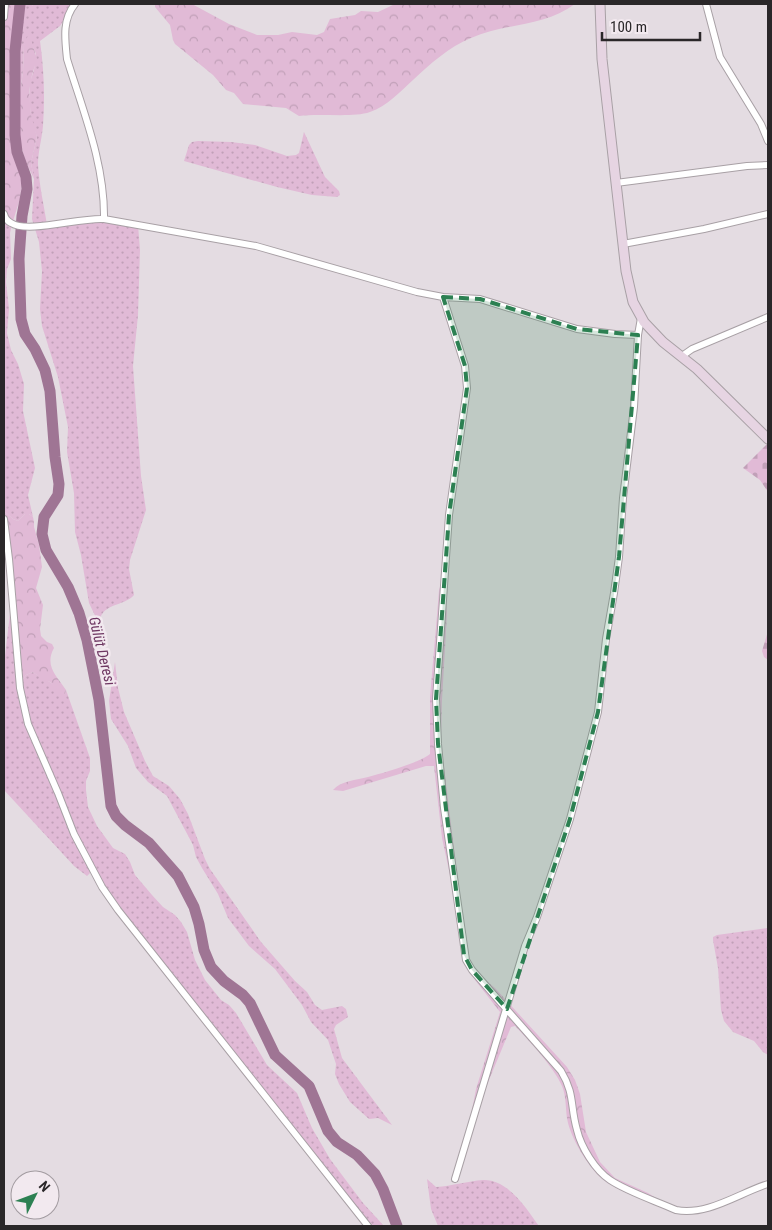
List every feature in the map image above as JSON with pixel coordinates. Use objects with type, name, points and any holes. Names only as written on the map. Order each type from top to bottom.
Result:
[{"type":"street","points":[[4,17],[5,4]]},
{"type":"street","points":[[75,4],[67,17],[65,42],[67,59],[98,164],[102,186],[104,218]]},
{"type":"street","points":[[600,4],[602,59],[623,244],[629,289],[633,302],[641,318],[652,332],[697,369],[768,439]]},
{"type":"street","points":[[706,4],[720,57],[761,124],[768,141]]},
{"type":"street","points":[[616,183],[746,166],[768,165]]},
{"type":"street","points":[[4,214],[10,223],[16,226],[36,227],[58,225],[84,219],[104,218],[256,246],[417,292],[443,297],[480,299],[577,329],[638,336]]},
{"type":"street","points":[[623,244],[704,229],[768,214]]},
{"type":"street","points":[[443,297],[465,366],[467,388],[449,515],[436,699],[438,744],[464,954],[472,970],[561,1071],[568,1083],[572,1096],[577,1132],[600,1171],[612,1181],[676,1210],[686,1212],[706,1209],[768,1184]]},
{"type":"street","points":[[682,356],[692,349],[768,317]]},
{"type":"street","points":[[455,1179],[525,946],[537,917],[570,819],[598,712],[606,639],[619,557],[641,318]]},
{"type":"street","points":[[4,519],[20,688],[28,724],[88,863],[118,910],[368,1226]]},
{"type":"highlighted area","points":[[443,297],[480,299],[577,329],[638,335],[619,557],[598,712],[570,819],[507,1009],[472,970],[464,955],[438,744],[436,699],[449,515],[467,388],[465,366]]},
{"type":"green space","points":[[5,4],[18,4],[13,50],[11,137],[13,154],[22,181],[20,199],[12,224],[4,215]]},
{"type":"green space","points":[[18,4],[32,4],[32,6],[33,4],[75,4],[60,26],[40,41],[44,104],[38,164],[47,225],[84,219],[138,225],[140,250],[138,315],[133,366],[141,476],[146,510],[130,560],[129,569],[134,595],[130,599],[107,609],[100,619],[100,626],[89,603],[75,532],[74,493],[67,452],[68,427],[58,377],[42,326],[40,309],[42,271],[39,242],[32,219],[34,179],[31,163],[37,137],[32,123],[29,99],[30,82],[36,54],[30,40],[24,45],[19,100],[22,153],[18,151],[13,154],[11,137],[13,50]]},
{"type":"green space","points":[[192,4],[229,24],[257,35],[278,35],[292,32],[317,35],[324,32],[330,19],[355,15],[361,11],[378,12],[395,4],[575,4],[550,17],[484,33],[463,42],[433,62],[388,102],[370,112],[355,115],[299,116],[286,108],[243,104],[234,93],[226,90],[213,75],[175,44],[170,25],[155,7],[155,5]]},
{"type":"green space","points":[[29,33],[37,59],[29,92],[31,115],[37,137],[31,163],[34,179],[25,160],[20,142],[19,100],[24,45]]},
{"type":"green space","points":[[304,132],[325,177],[339,191],[340,195],[337,197],[312,195],[277,187],[184,161],[189,145],[192,142],[198,141],[255,145],[287,156],[296,155],[299,153]]},
{"type":"green space","points":[[4,214],[12,224],[10,233],[11,259],[7,269],[6,282],[9,309],[7,333],[11,350],[18,364],[24,384],[23,411],[35,468],[28,495],[33,517],[25,514],[18,521],[4,511]]},
{"type":"green space","points":[[768,443],[768,492],[760,480],[743,468]]},
{"type":"green space","points":[[4,511],[18,521],[25,514],[33,517],[42,567],[36,588],[43,605],[41,636],[52,644],[54,648],[50,660],[51,666],[66,690],[65,694],[62,695],[50,682],[33,672],[26,675],[20,683]]},
{"type":"green space","points":[[444,575],[447,614],[441,743],[459,889],[458,900],[453,889],[442,838],[434,766],[426,766],[343,791],[333,790],[344,783],[418,761],[430,754],[430,697],[439,590]]},
{"type":"green space","points":[[12,597],[21,682],[26,675],[33,672],[53,684],[61,692],[65,694],[66,690],[90,758],[90,771],[86,781],[86,790],[88,807],[97,826],[113,848],[125,854],[135,875],[152,895],[181,922],[187,932],[195,960],[205,980],[221,1000],[236,1013],[267,1065],[297,1093],[312,1128],[330,1159],[363,1203],[384,1226],[368,1226],[118,910],[92,871],[87,876],[74,866],[4,790],[4,664]]},
{"type":"green space","points":[[768,631],[768,660],[764,657],[762,651]]},
{"type":"green space","points":[[115,662],[118,688],[124,712],[153,776],[169,786],[180,799],[210,869],[261,942],[307,992],[315,1005],[322,1010],[342,1006],[346,1009],[348,1017],[336,1025],[334,1029],[342,1058],[392,1125],[378,1118],[369,1119],[350,1102],[335,1074],[336,1064],[328,1040],[311,1022],[302,1005],[275,969],[249,946],[228,918],[218,894],[196,857],[193,845],[167,796],[148,782],[136,768],[128,746],[111,719],[109,701]]},
{"type":"green space","points":[[768,928],[768,1055],[754,1041],[733,1032],[724,1021],[721,1010],[718,968],[713,937]]},
{"type":"green space","points":[[478,976],[495,988],[567,1067],[575,1080],[580,1094],[586,1132],[600,1162],[615,1178],[648,1193],[669,1206],[626,1193],[599,1176],[583,1155],[570,1130],[564,1091],[559,1079],[527,1038],[515,1026],[511,1027],[484,1092],[472,1110],[476,1089],[500,1012],[475,980]]},
{"type":"green space","points":[[427,1179],[436,1187],[483,1180],[500,1184],[516,1196],[539,1226],[438,1226],[431,1209]]},
{"type":"waterway","name":"Gülüt Deresi","points":[[20,4],[15,51],[15,135],[17,152],[26,177],[27,189],[22,216],[19,259],[21,319],[25,334],[45,370],[50,391],[59,484],[58,495],[44,517],[42,534],[46,550],[68,587],[79,613],[87,640],[99,700],[111,806],[116,816],[149,843],[178,876],[194,907],[204,950],[211,967],[250,1003],[275,1055],[309,1086],[328,1131],[337,1142],[357,1155],[375,1174],[383,1189],[397,1226]]}]
